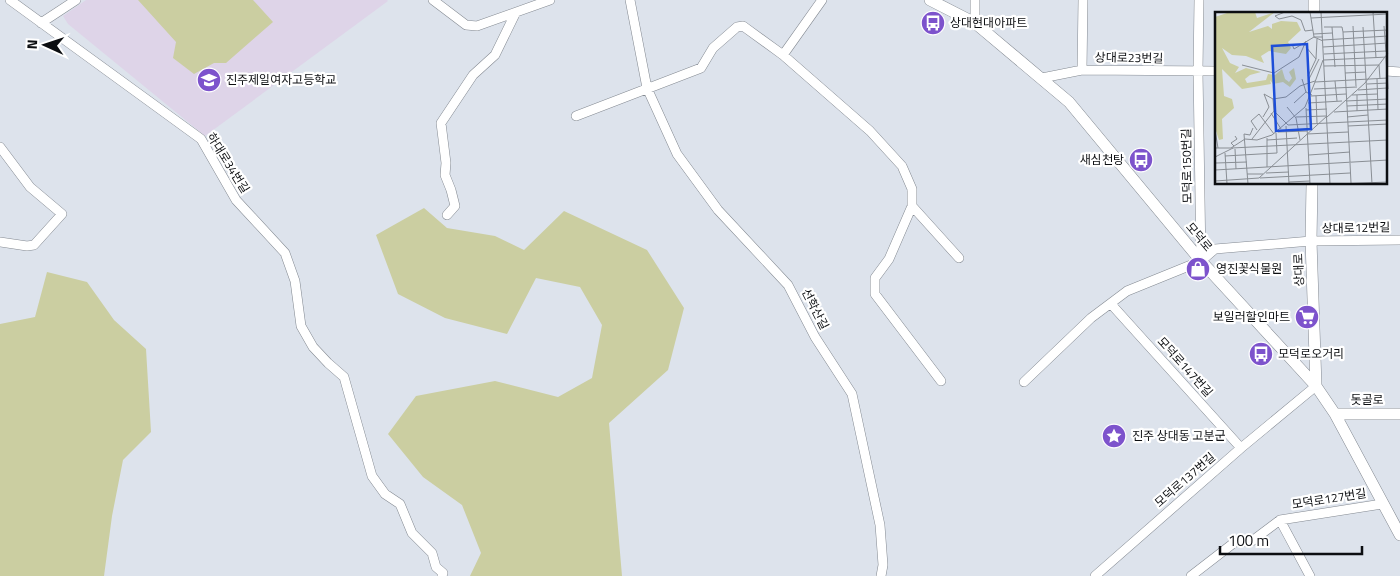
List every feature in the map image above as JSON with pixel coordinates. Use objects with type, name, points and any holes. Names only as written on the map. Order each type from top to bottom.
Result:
[{"type":"street","name":"하대로34번길","points":[[10,0],[201,139],[236,200],[285,253],[296,281],[301,326],[313,347],[344,376],[372,476],[385,494],[400,504],[412,532],[432,553],[436,568],[443,573],[442,576]]},
{"type":"street","points":[[41,23],[76,0]]},
{"type":"street","points":[[433,0],[466,25],[477,26],[550,0]]},
{"type":"street","name":"선학산길","points":[[630,0],[647,88],[678,154],[718,210],[788,285],[815,337],[852,394],[880,525],[883,564],[881,576]]},
{"type":"street","points":[[783,55],[822,0]]},
{"type":"street","name":"모덕로","points":[[930,0],[976,23],[1069,102],[1201,261],[1316,386],[1335,414],[1400,535]]},
{"type":"street","points":[[974,0],[976,23]]},
{"type":"street","points":[[1082,0],[1082,70]]},
{"type":"street","name":"모덕로150번길","points":[[1199,0],[1198,71],[1201,261]]},
{"type":"street","points":[[447,215],[455,206],[445,175],[446,163],[441,123],[473,75],[495,54],[516,12]]},
{"type":"street","points":[[576,116],[701,68],[713,48],[737,27],[743,26],[751,30],[783,55],[870,131],[902,166],[912,189],[912,206],[889,258],[875,278],[874,294],[942,381]]},
{"type":"street","name":"상대로23번길","points":[[1042,78],[1082,70],[1215,71]]},
{"type":"street","points":[[0,147],[30,187],[62,214],[34,245],[27,246],[0,242]]},
{"type":"street","name":"상대로","points":[[1312,185],[1311,241],[1316,386]]},
{"type":"street","points":[[912,206],[959,258]]},
{"type":"street","name":"상대로12번길","points":[[1201,261],[1215,249],[1221,247],[1311,241],[1400,240]]},
{"type":"street","points":[[1024,382],[1091,318],[1127,291],[1201,261]]},
{"type":"street","name":"모덕로147번길","points":[[1111,304],[1240,448]]},
{"type":"street","name":"모덕로137번길","points":[[1095,576],[1240,448],[1316,386]]},
{"type":"street","name":"돗골로","points":[[1335,414],[1400,414]]},
{"type":"street","name":"모덕로127번길","points":[[1191,576],[1235,542],[1252,541],[1280,520],[1382,504]]},
{"type":"street","name":"모덕로127번길","points":[[1280,520],[1310,576]]},
{"type":"shaded area","name":"진주제일여자고등학교","points":[[86,0],[388,1],[205,136],[68,24],[63,16]]},
{"type":"green space","points":[[138,0],[253,0],[273,22],[226,63],[214,63],[194,74],[173,58],[176,42]]},
{"type":"green space","points":[[424,208],[447,228],[495,236],[524,250],[564,211],[647,250],[684,308],[668,370],[609,423],[622,576],[470,576],[481,553],[462,505],[423,477],[388,434],[416,396],[495,381],[558,397],[592,378],[602,325],[580,287],[536,278],[507,334],[445,318],[398,294],[376,235]]},
{"type":"green space","points":[[47,272],[87,282],[114,320],[146,349],[151,432],[123,460],[112,516],[104,576],[0,576],[0,324],[35,317]]},
{"type":"place","name":"상대현대아파트","points":[[933,23]]},
{"type":"place","name":"진주제일여자고등학교","points":[[209,80]]},
{"type":"place","name":"새심천탕","points":[[1141,160]]},
{"type":"place","name":"영진꽃식물원","points":[[1198,269]]},
{"type":"place","name":"보일러할인마트","points":[[1307,317]]},
{"type":"place","name":"모덕로오거리","points":[[1261,354]]},
{"type":"place","name":"진주 상대동 고분군","points":[[1114,436]]}]
